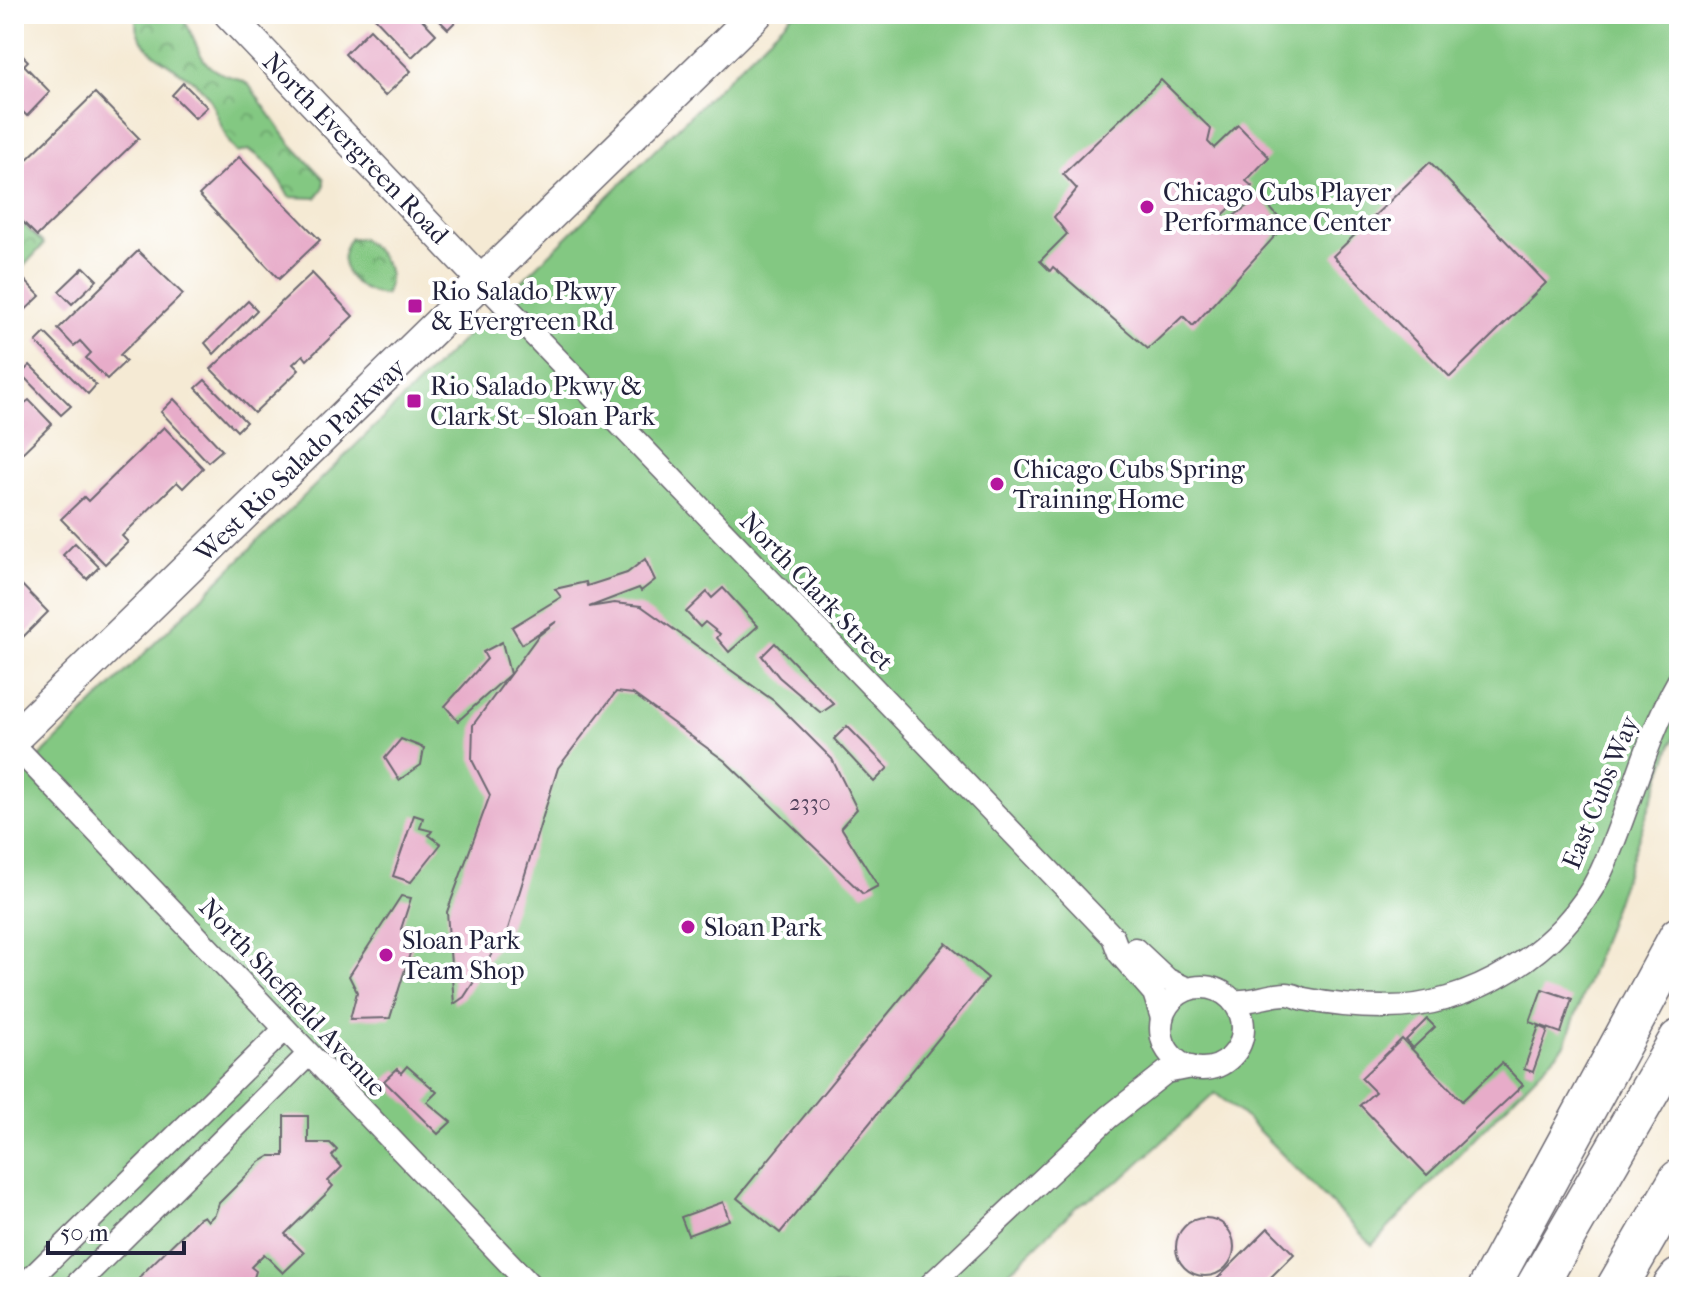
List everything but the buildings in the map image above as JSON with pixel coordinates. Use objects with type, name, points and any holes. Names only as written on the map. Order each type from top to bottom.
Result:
[{"type":"highway","points":[[1489,1287],[1679,937]]},
{"type":"highway","points":[[1536,1287],[1679,1040]]},
{"type":"highway","points":[[1617,1287],[1679,1180]]},
{"type":"highway","points":[[1673,1287],[1679,1279]]},
{"type":"main road","name":"West Rio Salado Parkway","points":[[14,738],[756,14]]},
{"type":"street","name":"North Evergreen Road","points":[[228,14],[483,282]]},
{"type":"street","name":"North Clark Street","points":[[483,282],[1113,937],[1119,953],[1154,993],[1162,1025]]},
{"type":"street","name":"East Cubs Way","points":[[1188,989],[1211,988],[1233,1001],[1249,1002],[1288,994],[1306,1000],[1382,1007],[1441,1000],[1501,976],[1550,940],[1578,908],[1599,876],[1662,710],[1679,680]]},
{"type":"street","name":"North Sheffield Avenue","points":[[14,745],[532,1287]]},
{"type":"street","name":"North Clark Street","points":[[1113,937],[1127,942],[1168,980],[1188,989]]},
{"type":"street","points":[[928,1287],[1109,1117],[1151,1066],[1173,998],[1188,989]]},
{"type":"street","name":"East Cubs Way","points":[[1109,1117],[1166,1072],[1212,1067],[1225,1061],[1235,1051],[1242,1032],[1258,1016],[1306,1000]]},
{"type":"street","points":[[1233,1001],[1240,1014],[1242,1032]]},
{"type":"street","points":[[1162,1025],[1171,1055],[1191,1067]]},
{"type":"street","points":[[22,1287],[285,1029]]},
{"type":"street","points":[[56,1254],[78,1283],[309,1054]]},
{"type":"green space","points":[[137,14],[178,14],[213,69],[249,85],[290,143],[324,179],[324,187],[316,198],[289,197],[262,159],[248,150],[238,153],[226,137],[205,93],[157,56],[140,38],[136,27]]},
{"type":"green space","name":"Chicago Cubs Spring Training Home","points":[[793,14],[1679,14],[1679,724],[1565,1045],[1372,1245],[1245,1117],[1215,1093],[1122,1179],[1078,1205],[994,1287],[14,1287],[14,782]]},
{"type":"green space","points":[[14,216],[44,244],[24,266],[14,257]]},
{"type":"green space","points":[[350,238],[362,239],[385,263],[389,278],[385,295],[364,289],[349,276],[344,258]]},
{"type":"place","name":"Chicago Cubs Player Performance Center","points":[[1147,207]]},
{"type":"place","name":"Rio Salado Pkwy & Evergreen Rd","points":[[415,306]]},
{"type":"place","name":"Rio Salado Pkwy & Clark St - Sloan Park","points":[[414,401]]},
{"type":"place","name":"Chicago Cubs Spring Training Home","points":[[997,484]]},
{"type":"place","name":"Sloan Park","points":[[688,927]]},
{"type":"place","name":"Sloan Park Team Shop","points":[[386,955]]}]
